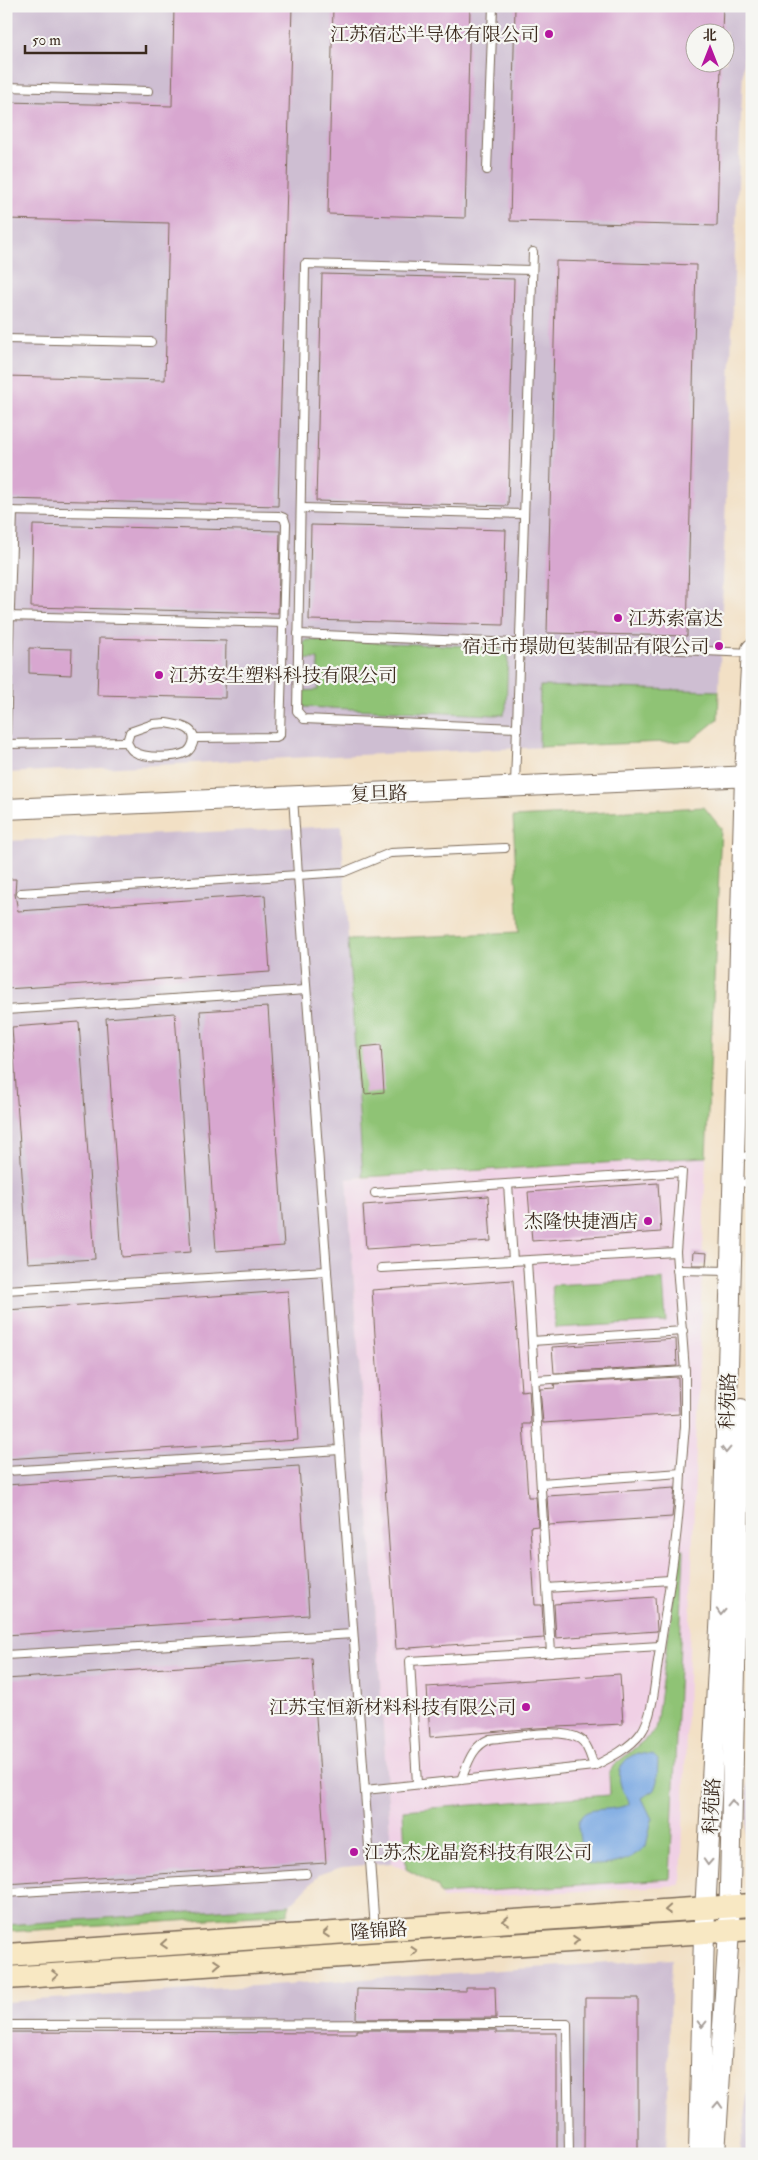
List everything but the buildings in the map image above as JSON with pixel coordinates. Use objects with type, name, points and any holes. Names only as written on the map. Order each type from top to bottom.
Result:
[{"type":"main road","name":"隆锦路","points":[[6,1978],[705,1908],[752,1905]]},
{"type":"main road","name":"隆锦路","points":[[6,1955],[752,1929]]},
{"type":"street","name":"科苑路","points":[[699,2154],[704,1932],[721,1610],[752,649]]},
{"type":"street","name":"复旦路","points":[[6,809],[748,776]]},
{"type":"street","name":"科苑路","points":[[716,2154],[730,1906],[749,1183],[752,931]]},
{"type":"lane","points":[[487,170],[493,6]]},
{"type":"lane","points":[[6,87],[148,91]]},
{"type":"lane","points":[[515,787],[532,252]]},
{"type":"lane","points":[[517,728],[304,719],[297,711],[306,264],[532,270]]},
{"type":"lane","points":[[6,339],[150,342]]},
{"type":"lane","points":[[301,508],[524,514]]},
{"type":"lane","points":[[6,735],[10,511],[279,516],[284,518],[286,524],[280,735],[276,738],[195,738]]},
{"type":"lane","points":[[8,616],[284,623]]},
{"type":"lane","points":[[298,634],[752,653]]},
{"type":"lane","points":[[166,723],[181,725],[192,731],[195,738],[187,752],[158,757],[139,754],[131,750],[127,742],[130,732],[140,727],[166,723]]},
{"type":"lane","points":[[6,744],[127,742]]},
{"type":"lane","points":[[293,796],[376,1942]]},
{"type":"lane","points":[[21,893],[344,872],[390,853],[505,848]]},
{"type":"lane","points":[[6,1010],[306,990]]},
{"type":"lane","points":[[365,1790],[594,1766],[617,1754],[641,1733],[651,1708],[678,1532],[685,1426],[683,1331],[676,1252],[682,1172],[375,1193]]},
{"type":"lane","points":[[508,1184],[514,1261]]},
{"type":"lane","points":[[381,1268],[676,1252]]},
{"type":"lane","points":[[527,1260],[551,1653]]},
{"type":"lane","points":[[677,1270],[731,1271]]},
{"type":"lane","points":[[6,1290],[327,1271]]},
{"type":"lane","points":[[532,1341],[683,1331]]},
{"type":"lane","points":[[534,1380],[685,1371]]},
{"type":"lane","points":[[6,1471],[340,1450]]},
{"type":"lane","points":[[541,1483],[681,1473]]},
{"type":"lane","points":[[547,1588],[670,1580]]},
{"type":"lane","points":[[6,1655],[353,1634]]},
{"type":"lane","points":[[417,1784],[410,1661],[660,1646]]},
{"type":"lane","points":[[461,1780],[474,1750],[481,1743],[490,1739],[567,1734],[581,1740],[589,1751],[594,1766]]},
{"type":"lane","points":[[6,1893],[306,1874]]},
{"type":"lane","points":[[6,2025],[568,2024],[569,2154]]},
{"type":"shaded area","points":[[6,6],[746,6],[718,719],[691,741],[288,758],[6,773]]},
{"type":"shaded area","name":"江苏杰龙晶瓷科技有限公司","points":[[341,826],[363,1177],[347,1179],[392,1863],[342,1867],[320,1874],[290,1905],[6,1925],[6,841]]},
{"type":"shaded area","points":[[706,1157],[681,1885],[443,1899],[437,1886],[392,1863],[347,1179]]},
{"type":"shaded area","points":[[752,1650],[752,1854],[745,1854]]},
{"type":"shaded area","points":[[672,1959],[666,2154],[6,2154],[6,2002]]},
{"type":"shaded area","points":[[752,2042],[752,2154],[740,2154],[750,2083]]},
{"type":"green space","points":[[307,640],[495,647],[508,656],[506,708],[504,714],[301,706],[302,691],[318,690],[318,659],[302,659],[302,644]]},
{"type":"green space","points":[[540,686],[719,691],[718,719],[691,741],[539,747]]},
{"type":"green space","points":[[704,807],[721,828],[706,1157],[363,1177],[348,940],[519,932],[513,817]]},
{"type":"green space","points":[[663,1279],[666,1322],[555,1328],[552,1285]]},
{"type":"green space","points":[[680,1549],[684,1550],[670,1879],[441,1894],[437,1886],[406,1869],[403,1810],[610,1795],[609,1773],[614,1765],[654,1732],[656,1725]]},
{"type":"green space","points":[[290,1905],[287,1914],[6,1932],[6,1925]]},
{"type":"water","points":[[638,1753],[653,1755],[658,1760],[657,1781],[654,1790],[642,1798],[652,1819],[646,1846],[633,1856],[620,1862],[605,1865],[589,1864],[583,1856],[579,1827],[580,1818],[592,1810],[620,1807],[629,1804],[621,1786],[619,1775],[625,1761]]},
{"type":"place","name":"江苏宿芯半导体有限公司","points":[[549,34]]},
{"type":"place","name":"江苏索富达","points":[[618,618]]},
{"type":"place","name":"宿迁市璟勋包装制品有限公司","points":[[719,646]]},
{"type":"place","name":"江苏安生塑料科技有限公司","points":[[159,675]]},
{"type":"place","name":"杰隆快捷酒店","points":[[648,1221]]},
{"type":"place","name":"江苏宝恒新材料科技有限公司","points":[[526,1707]]},
{"type":"place","name":"江苏杰龙晶瓷科技有限公司","points":[[354,1852]]}]
